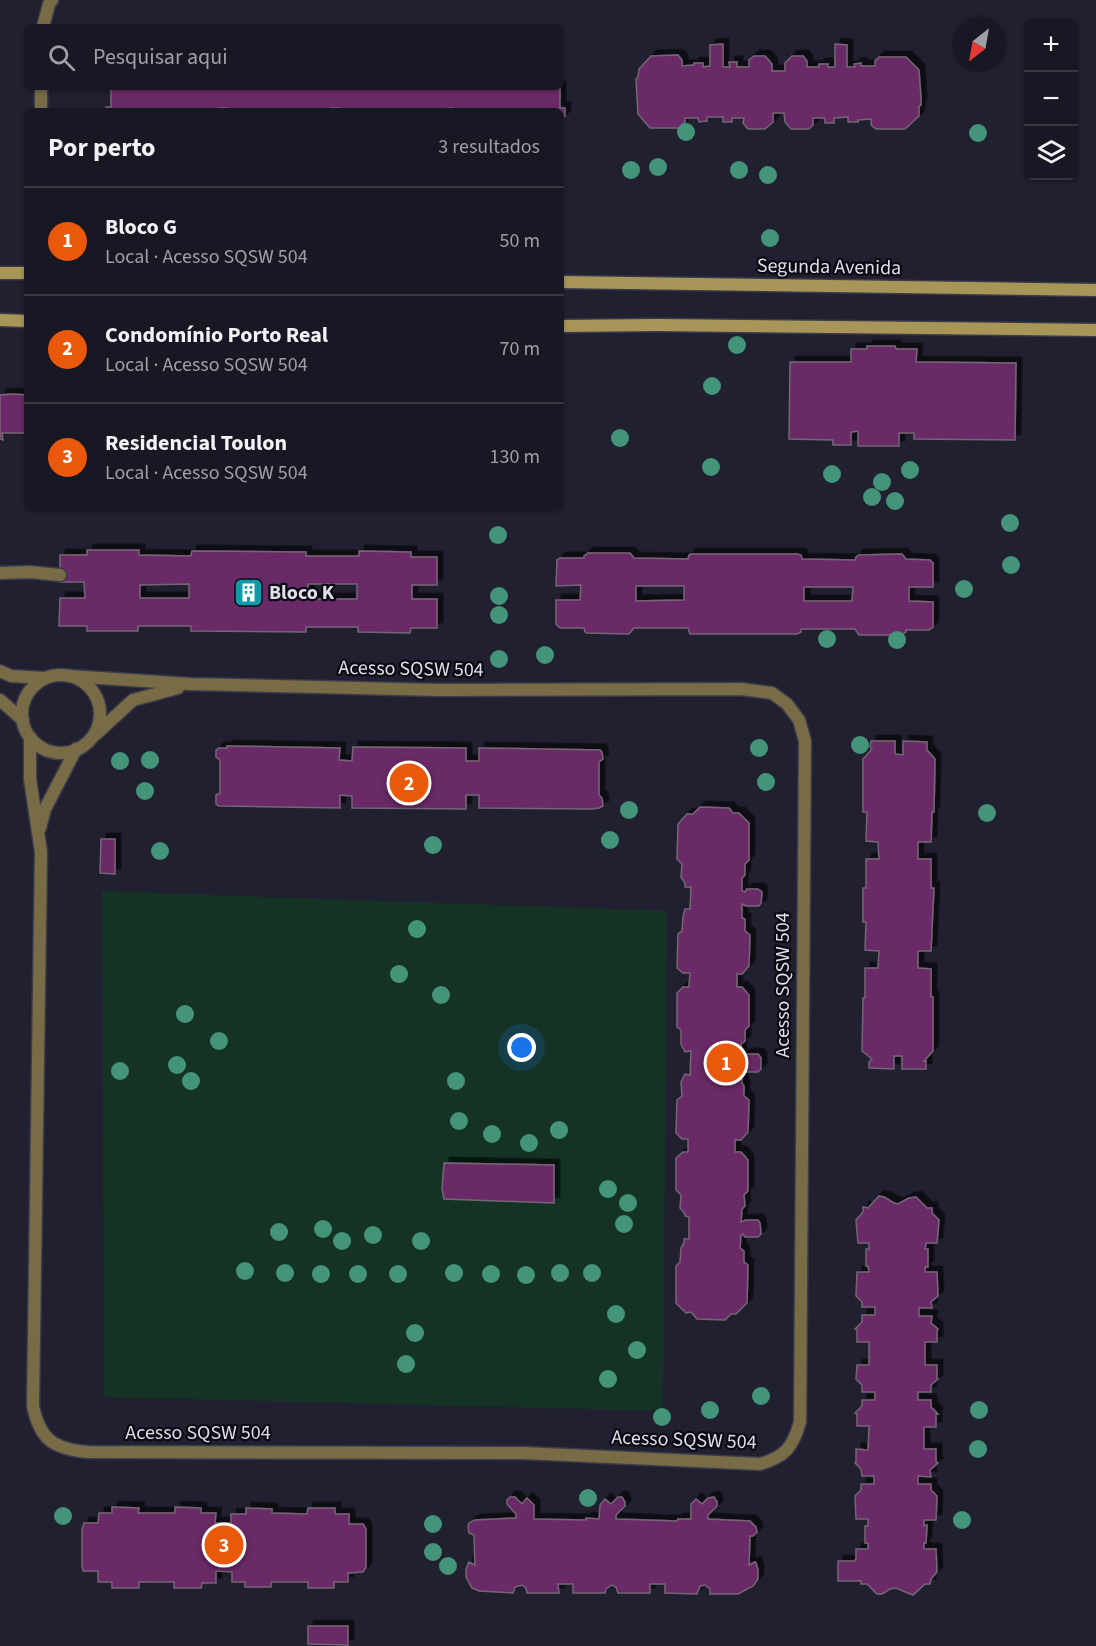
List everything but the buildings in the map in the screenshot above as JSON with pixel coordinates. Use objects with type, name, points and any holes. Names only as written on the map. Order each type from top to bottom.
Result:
[{"type":"street","points":[[44,24],[52,0]]},
{"type":"street","points":[[41,90],[41,108]]},
{"type":"street","points":[[0,273],[24,273]]},
{"type":"street","name":"Segunda Avenida","points":[[564,282],[1096,290]]},
{"type":"street","points":[[0,320],[24,321]]},
{"type":"street","points":[[564,326],[1096,330]]},
{"type":"street","points":[[0,573],[29,572],[60,575]]},
{"type":"street","points":[[0,671],[11,675],[44,678],[56,675],[69,676],[81,680],[91,688],[98,699],[100,721],[92,737],[80,748],[69,752],[47,750],[30,736],[23,720],[23,706],[26,696],[44,678]]},
{"type":"street","name":"Acesso SQSW 504","points":[[30,736],[30,779],[41,852],[33,1406],[36,1419],[46,1437],[63,1448],[88,1452],[523,1453],[760,1464],[782,1456],[796,1436],[800,1422],[805,741],[799,720],[787,704],[772,693],[741,689],[439,690],[190,684],[69,676]]},
{"type":"street","name":"Acesso SQSW 504","points":[[92,737],[134,700],[190,684]]},
{"type":"street","points":[[0,700],[23,720]]},
{"type":"street","name":"Acesso SQSW 504","points":[[38,835],[45,809],[76,749]]},
{"type":"green space","points":[[102,891],[667,911],[663,1411],[104,1397]]},
{"type":"place","name":"Bloco K","points":[[248,593]]},
{"type":"place","name":"Condomínio Porto Real","points":[[409,783]]},
{"type":"place","name":"Bloco G","points":[[726,1063]]},
{"type":"place","name":"Residencial Toulon","points":[[224,1545]]}]
